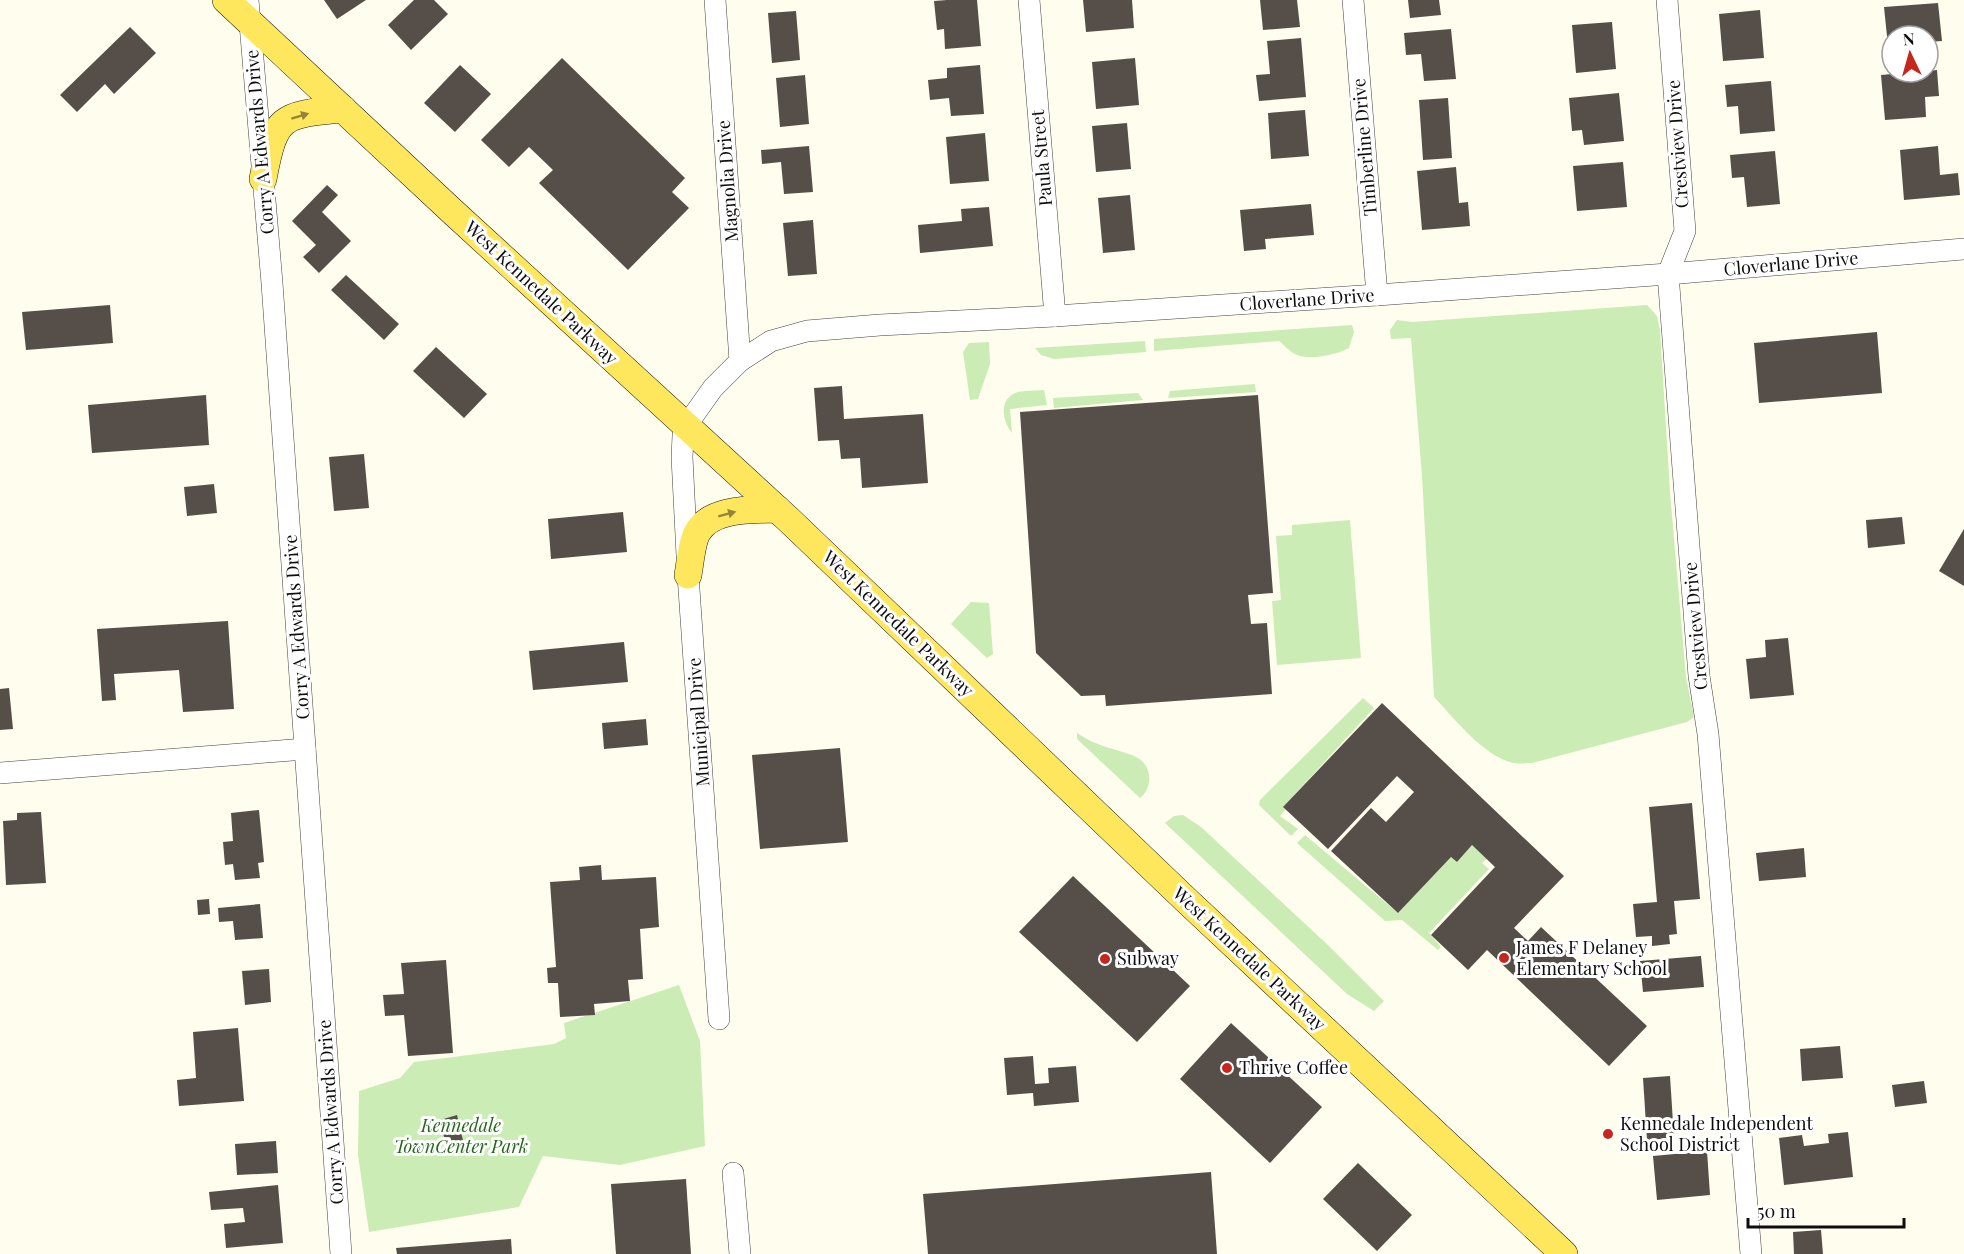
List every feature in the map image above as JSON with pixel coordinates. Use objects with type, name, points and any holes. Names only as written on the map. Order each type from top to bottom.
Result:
[{"type":"main road","name":"West Kennedale Parkway","points":[[226,0],[249,11],[343,110],[777,509],[1185,899],[1564,1254]]},
{"type":"main road","points":[[263,179],[269,146],[280,124],[298,114],[343,110]]},
{"type":"main road","points":[[688,575],[697,532],[712,518],[731,511],[777,509]]},
{"type":"street","name":"Magnolia Drive","points":[[715,0],[740,361]]},
{"type":"street","name":"Paula Street","points":[[1029,0],[1055,316]]},
{"type":"street","name":"Timberline Drive","points":[[1353,0],[1377,295]]},
{"type":"street","name":"Crestview Drive","points":[[1667,0],[1685,231],[1668,274],[1699,676],[1709,746],[1751,1254]]},
{"type":"street","name":"Corry A Edwards Drive","points":[[249,11],[272,283],[341,1254]]},
{"type":"street","name":"Cloverlane Drive","points":[[686,426],[713,388],[740,361],[771,341],[807,331],[1377,295],[1964,249]]},
{"type":"street","name":"Municipal Drive","points":[[686,426],[682,457],[688,575],[719,1019]]},
{"type":"street","points":[[0,773],[305,749]]},
{"type":"street","points":[[732,1173],[740,1254]]},
{"type":"green space","points":[[1647,305],[1657,316],[1660,330],[1670,492],[1686,677],[1694,717],[1687,722],[1532,763],[1513,763],[1480,745],[1434,697],[1422,476],[1411,338],[1391,339],[1390,330],[1397,320],[1412,322]]},
{"type":"green space","points":[[1352,325],[1354,332],[1349,348],[1322,356],[1308,357],[1295,354],[1279,341],[1154,351],[1154,339]]},
{"type":"green space","points":[[1145,341],[1146,352],[1054,359],[1041,355],[1035,348]]},
{"type":"green space","points":[[989,342],[990,364],[978,399],[970,400],[963,352],[969,343]]},
{"type":"green space","points":[[1255,384],[1256,392],[1168,398],[1170,391]]},
{"type":"green space","points":[[1044,390],[1047,405],[1010,409],[1012,433],[1004,416],[1007,399],[1018,392]]},
{"type":"green space","points":[[1138,393],[1143,400],[1054,408],[1053,398]]},
{"type":"green space","points":[[1350,520],[1361,658],[1277,665],[1272,601],[1281,600],[1276,536],[1292,535],[1292,525]]},
{"type":"green space","points":[[971,602],[989,603],[993,654],[987,658],[951,624]]},
{"type":"green space","points":[[1363,698],[1374,708],[1284,806],[1286,809],[1280,816],[1298,829],[1291,836],[1259,805],[1260,800]]},
{"type":"green space","points":[[1077,733],[1093,742],[1142,761],[1149,775],[1144,794],[1140,798],[1077,739]]},
{"type":"green space","points":[[1183,815],[1201,827],[1329,946],[1384,1001],[1374,1011],[1347,994],[1165,823],[1174,816]]},
{"type":"green space","points":[[1305,835],[1398,913],[1451,857],[1457,862],[1472,845],[1487,859],[1482,863],[1489,869],[1429,933],[1441,947],[1438,950],[1402,920],[1385,921],[1297,843]]},
{"type":"green space","name":"Kennedale TownCenter Park","points":[[679,985],[700,1041],[705,1146],[620,1165],[543,1156],[519,1207],[369,1232],[358,1155],[359,1091],[400,1078],[414,1062],[554,1044],[566,1038],[564,1023]]},
{"type":"building","points":[[324,0],[366,0],[337,19]]},
{"type":"building","points":[[414,0],[434,0],[448,14],[411,50],[388,25]]},
{"type":"building","points":[[977,0],[981,46],[945,49],[944,29],[937,30],[934,1]]},
{"type":"building","points":[[1083,0],[1132,0],[1134,28],[1086,32]]},
{"type":"building","points":[[1260,0],[1297,0],[1300,27],[1263,30]]},
{"type":"building","points":[[1408,0],[1439,0],[1441,15],[1410,18]]},
{"type":"building","points":[[1938,3],[1942,41],[1940,41],[1940,24],[1886,24],[1884,7]]},
{"type":"building","points":[[1760,10],[1764,58],[1723,61],[1719,14]]},
{"type":"building","points":[[796,11],[800,60],[772,63],[768,13]]},
{"type":"building","points":[[1612,22],[1616,69],[1576,73],[1572,25]]},
{"type":"building","points":[[130,27],[156,53],[114,94],[105,84],[77,112],[60,95]]},
{"type":"building","points":[[1451,29],[1456,79],[1424,81],[1421,54],[1406,55],[1404,33]]},
{"type":"building","points":[[1301,38],[1306,97],[1259,101],[1256,75],[1270,74],[1267,41]]},
{"type":"building","points":[[562,58],[685,178],[672,192],[689,208],[628,270],[539,183],[553,170],[529,147],[509,167],[481,140]]},
{"type":"building","points":[[1135,58],[1139,105],[1096,109],[1092,62]]},
{"type":"building","points":[[460,65],[491,94],[455,132],[424,103]]},
{"type":"building","points":[[980,65],[984,114],[951,116],[949,98],[930,100],[928,80],[947,78],[947,68]]},
{"type":"building","points":[[805,75],[809,124],[780,127],[776,78]]},
{"type":"building","points":[[1771,81],[1775,131],[1740,134],[1738,106],[1727,107],[1725,85]]},
{"type":"building","points":[[1882,84],[1938,84],[1939,96],[1925,97],[1926,117],[1885,120]]},
{"type":"building","points":[[1619,93],[1624,141],[1584,145],[1582,130],[1572,131],[1569,98]]},
{"type":"building","points":[[1448,98],[1452,158],[1423,160],[1419,100]]},
{"type":"building","points":[[1305,110],[1309,156],[1271,159],[1268,113]]},
{"type":"building","points":[[1127,123],[1131,169],[1096,172],[1092,126]]},
{"type":"building","points":[[985,133],[989,181],[950,184],[946,137]]},
{"type":"building","points":[[809,146],[813,192],[784,194],[781,162],[762,164],[761,150]]},
{"type":"building","points":[[1938,146],[1940,175],[1958,173],[1960,195],[1904,200],[1900,150]]},
{"type":"building","points":[[1775,151],[1780,204],[1747,207],[1744,177],[1732,178],[1730,155]]},
{"type":"building","points":[[1623,162],[1627,207],[1577,211],[1573,166]]},
{"type":"building","points":[[1456,167],[1459,203],[1468,202],[1470,226],[1422,230],[1417,171]]},
{"type":"building","points":[[327,185],[338,195],[322,212],[351,241],[319,273],[303,257],[316,245],[292,221]]},
{"type":"building","points":[[1130,195],[1135,250],[1103,253],[1098,198]]},
{"type":"building","points":[[1311,204],[1314,235],[1265,239],[1266,249],[1244,251],[1240,210]]},
{"type":"building","points":[[989,207],[993,246],[920,253],[918,225],[962,221],[961,209]]},
{"type":"building","points":[[813,220],[817,274],[788,276],[783,223]]},
{"type":"building","points":[[346,275],[399,324],[384,340],[331,290]]},
{"type":"building","points":[[110,305],[113,343],[26,350],[22,312]]},
{"type":"building","points":[[1877,332],[1882,393],[1759,403],[1754,343]]},
{"type":"building","points":[[436,347],[487,394],[464,418],[413,371]]},
{"type":"building","points":[[842,386],[844,419],[923,414],[928,483],[862,488],[860,458],[841,459],[839,440],[818,441],[814,388]]},
{"type":"building","points":[[206,395],[209,445],[92,453],[88,405]]},
{"type":"building","points":[[1258,395],[1273,593],[1248,595],[1251,624],[1267,623],[1272,694],[1106,706],[1105,695],[1081,696],[1036,653],[1020,412]]},
{"type":"building","points":[[364,454],[369,508],[334,511],[329,457]]},
{"type":"building","points":[[214,484],[217,513],[187,516],[184,487]]},
{"type":"building","points":[[623,512],[627,552],[551,559],[548,519]]},
{"type":"building","points":[[1902,517],[1905,544],[1868,548],[1866,520]]},
{"type":"building","points":[[1964,529],[1964,586],[1939,571]]},
{"type":"building","points":[[228,621],[234,709],[183,712],[179,670],[114,674],[116,700],[102,701],[97,629]]},
{"type":"building","points":[[1788,638],[1794,695],[1750,699],[1746,659],[1766,657],[1765,640]]},
{"type":"building","points":[[624,642],[628,682],[533,690],[529,651]]},
{"type":"building","points":[[9,688],[13,729],[0,730],[0,689]]},
{"type":"building","points":[[1382,703],[1564,876],[1514,928],[1528,941],[1541,927],[1647,1026],[1609,1066],[1487,950],[1468,970],[1431,935],[1495,867],[1472,845],[1457,862],[1451,857],[1398,913],[1331,851],[1371,808],[1386,822],[1414,792],[1397,776],[1328,849],[1283,807]]},
{"type":"building","points":[[646,719],[648,745],[604,749],[602,723]]},
{"type":"building","points":[[840,748],[848,842],[760,849],[752,755]]},
{"type":"building","points":[[1692,803],[1700,899],[1674,901],[1677,934],[1669,935],[1670,944],[1652,946],[1652,936],[1636,937],[1633,904],[1657,902],[1649,807]]},
{"type":"building","points":[[259,810],[264,862],[258,863],[260,878],[235,880],[233,864],[225,865],[223,842],[233,841],[231,813]]},
{"type":"building","points":[[41,812],[46,883],[6,885],[3,821],[17,820],[17,813]]},
{"type":"building","points":[[1804,848],[1806,877],[1759,881],[1756,853]]},
{"type":"building","points":[[601,865],[602,880],[656,877],[659,927],[640,929],[643,979],[628,980],[630,1001],[594,1004],[595,1015],[560,1017],[558,983],[548,983],[547,968],[556,967],[550,882],[580,880],[579,867]]},
{"type":"building","name":"Subway","points":[[1073,876],[1190,986],[1137,1042],[1019,932]]},
{"type":"building","points":[[209,899],[210,914],[198,915],[197,900]]},
{"type":"building","points":[[260,904],[263,938],[235,940],[233,921],[219,922],[218,908]]},
{"type":"building","points":[[1701,956],[1704,987],[1643,992],[1640,961]]},
{"type":"building","points":[[446,960],[453,1053],[408,1056],[404,1015],[385,1016],[383,995],[404,994],[401,963]]},
{"type":"building","points":[[269,969],[271,1002],[245,1005],[242,971]]},
{"type":"building","points":[[1231,1023],[1322,1107],[1270,1163],[1180,1079]]},
{"type":"building","points":[[238,1028],[244,1101],[179,1106],[177,1080],[196,1078],[193,1032]]},
{"type":"building","points":[[1840,1046],[1843,1078],[1802,1081],[1800,1049]]},
{"type":"building","points":[[1033,1056],[1035,1084],[1049,1083],[1048,1068],[1076,1066],[1079,1102],[1034,1106],[1033,1093],[1007,1095],[1004,1058]]},
{"type":"building","points":[[1670,1076],[1674,1138],[1647,1140],[1643,1078]]},
{"type":"building","points":[[1924,1081],[1927,1103],[1895,1107],[1892,1085]]},
{"type":"building","points":[[457,1115],[465,1149],[448,1153],[440,1120]]},
{"type":"building","points":[[1848,1132],[1853,1177],[1784,1185],[1779,1138],[1802,1135],[1804,1146],[1829,1143],[1828,1134]]},
{"type":"building","points":[[276,1141],[278,1173],[237,1175],[235,1144]]},
{"type":"building","points":[[1707,1151],[1710,1195],[1657,1200],[1653,1156]]},
{"type":"building","points":[[1358,1163],[1412,1215],[1377,1251],[1323,1199]]},
{"type":"building","points":[[1211,1172],[1217,1254],[928,1254],[923,1194]]},
{"type":"building","points":[[686,1179],[691,1254],[616,1254],[611,1184]]},
{"type":"building","points":[[278,1185],[283,1243],[226,1248],[224,1224],[245,1222],[243,1208],[211,1210],[209,1192]]},
{"type":"building","points":[[1821,1230],[1823,1254],[1794,1254],[1793,1232]]},
{"type":"building","points":[[511,1239],[512,1254],[397,1254],[396,1248]]},
{"type":"place","name":"James F Delaney Elementary School","points":[[1504,958]]},
{"type":"place","name":"Subway","points":[[1105,959]]},
{"type":"place","name":"Thrive Coffee","points":[[1227,1068]]},
{"type":"place","name":"Kennedale Independent School District","points":[[1608,1134]]}]
